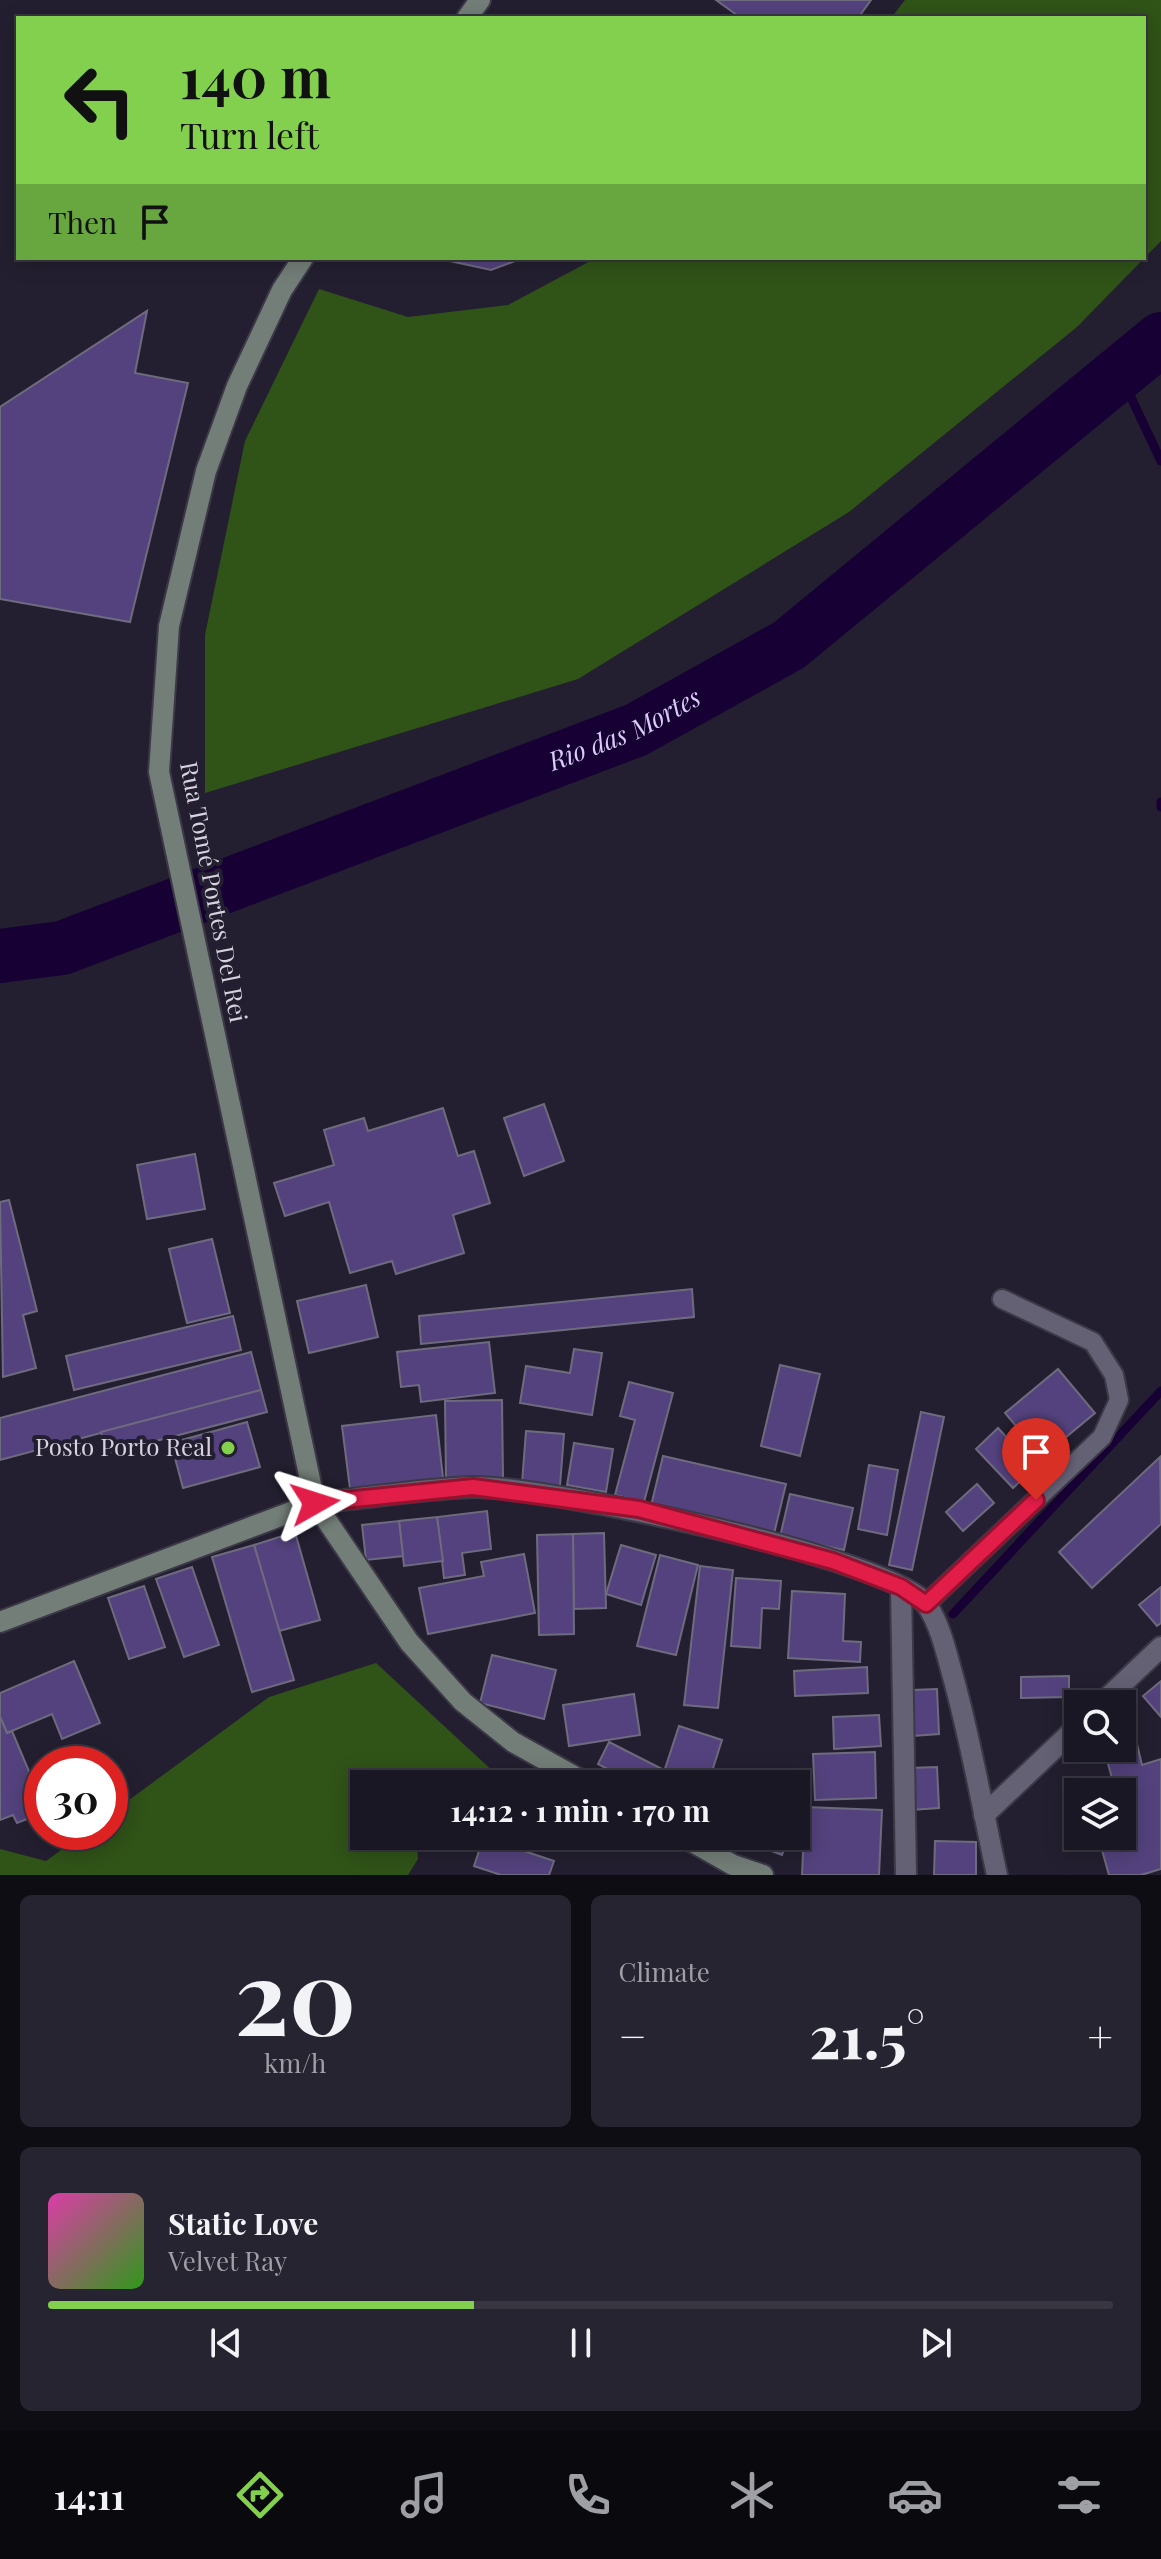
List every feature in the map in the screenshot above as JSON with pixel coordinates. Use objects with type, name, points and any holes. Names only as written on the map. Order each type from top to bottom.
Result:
[{"type":"main road","name":"Rua Tomé Portes Del Rei","points":[[302,260],[282,290],[237,386],[206,471],[169,626],[159,772],[315,1503]]},
{"type":"main road","points":[[3,1615],[315,1503],[409,1642],[463,1702],[513,1742],[563,1770]]},
{"type":"main road","points":[[707,1850],[733,1865],[763,1875]]},
{"type":"street","points":[[315,1503],[473,1487],[530,1492],[639,1509],[833,1561],[901,1587],[926,1604],[943,1641],[972,1744],[997,1875]]},
{"type":"street","points":[[901,1587],[906,1875]]},
{"type":"street","points":[[1116,1690],[1161,1647]]},
{"type":"street","points":[[984,1815],[1064,1739]]},
{"type":"lane","points":[[926,1604],[1102,1437],[1119,1400],[1114,1375],[1093,1342],[1002,1299]]},
{"type":"green space","points":[[905,0],[1161,0],[1161,241],[1146,256],[1146,16],[893,16]]},
{"type":"green space","points":[[592,260],[1142,260],[1077,327],[849,512],[578,679],[205,793],[205,635],[245,441],[319,289],[408,317],[508,305]]},
{"type":"green space","points":[[376,1663],[492,1770],[350,1770],[350,1850],[417,1850],[418,1859],[408,1875],[0,1875],[0,1849],[46,1861],[61,1850],[128,1850],[128,1801],[269,1697]]},
{"type":"building","points":[[716,0],[871,0],[859,16],[738,16]]},
{"type":"building","points":[[445,260],[518,260],[491,270]]},
{"type":"building","points":[[147,311],[135,373],[188,383],[130,622],[0,599],[0,407]]},
{"type":"building","points":[[544,1104],[564,1161],[524,1176],[504,1118]]},
{"type":"building","points":[[443,1108],[458,1156],[474,1151],[490,1203],[453,1215],[464,1253],[396,1274],[392,1261],[350,1273],[329,1202],[285,1216],[274,1183],[334,1165],[324,1130],[364,1118],[368,1131]]},
{"type":"building","points":[[195,1154],[205,1209],[147,1219],[137,1165]]},
{"type":"building","points":[[9,1200],[37,1311],[23,1315],[36,1368],[3,1377],[0,1202]]},
{"type":"building","points":[[212,1239],[230,1313],[187,1323],[169,1249]]},
{"type":"building","points":[[366,1285],[378,1337],[309,1353],[297,1301]]},
{"type":"building","points":[[692,1289],[694,1317],[421,1344],[419,1316]]},
{"type":"building","points":[[233,1316],[241,1350],[74,1390],[66,1356]]},
{"type":"building","points":[[489,1342],[495,1393],[421,1402],[419,1385],[401,1387],[397,1352]]},
{"type":"building","points":[[574,1349],[602,1353],[592,1415],[520,1403],[526,1366],[570,1373]]},
{"type":"building","points":[[251,1352],[261,1390],[0,1460],[0,1418]]},
{"type":"building","points":[[780,1365],[820,1374],[800,1456],[761,1446]]},
{"type":"building","points":[[1058,1369],[1095,1413],[1042,1457],[1005,1413]]},
{"type":"building","points":[[629,1382],[673,1393],[644,1502],[615,1495],[635,1420],[620,1416]]},
{"type":"building","points":[[261,1390],[267,1412],[106,1454],[101,1432]]},
{"type":"building","points":[[502,1400],[503,1478],[446,1479],[445,1401]]},
{"type":"building","points":[[921,1412],[944,1417],[912,1570],[889,1565]]},
{"type":"building","points":[[436,1415],[443,1478],[350,1489],[342,1426]]},
{"type":"building","points":[[247,1422],[260,1467],[183,1488],[171,1443]]},
{"type":"building","points":[[998,1428],[1035,1468],[1013,1488],[976,1449]]},
{"type":"building","points":[[526,1431],[564,1434],[560,1486],[522,1483]]},
{"type":"building","points":[[574,1443],[613,1449],[606,1492],[567,1485]]},
{"type":"building","points":[[663,1456],[786,1484],[774,1534],[651,1506]]},
{"type":"building","points":[[1160,1457],[1161,1524],[1092,1588],[1059,1552]]},
{"type":"building","points":[[869,1465],[898,1470],[887,1535],[858,1529]]},
{"type":"building","points":[[977,1484],[994,1503],[963,1531],[946,1512]]},
{"type":"building","points":[[790,1494],[853,1508],[844,1550],[780,1537]]},
{"type":"building","points":[[487,1511],[491,1549],[462,1553],[465,1575],[444,1578],[437,1517]]},
{"type":"building","points":[[437,1517],[443,1561],[404,1566],[399,1521]]},
{"type":"building","points":[[399,1521],[403,1556],[366,1560],[362,1525]]},
{"type":"building","points":[[295,1532],[320,1620],[279,1631],[254,1545]]},
{"type":"building","points":[[604,1533],[606,1608],[574,1609],[573,1534]]},
{"type":"building","points":[[573,1534],[574,1634],[539,1635],[537,1535]]},
{"type":"building","points":[[254,1545],[294,1680],[252,1692],[212,1557]]},
{"type":"building","points":[[621,1545],[656,1555],[641,1605],[606,1594]]},
{"type":"building","points":[[524,1554],[535,1613],[428,1634],[419,1588],[484,1576],[481,1562]]},
{"type":"building","points":[[660,1555],[698,1565],[676,1655],[637,1646]]},
{"type":"building","points":[[700,1566],[733,1570],[718,1708],[684,1705]]},
{"type":"building","points":[[192,1567],[219,1645],[184,1657],[156,1579]]},
{"type":"building","points":[[736,1578],[781,1581],[779,1609],[762,1608],[760,1648],[731,1646]]},
{"type":"building","points":[[144,1586],[165,1647],[129,1659],[108,1598]]},
{"type":"building","points":[[1161,1587],[1161,1623],[1157,1626],[1139,1605]]},
{"type":"building","points":[[792,1591],[845,1594],[843,1641],[861,1642],[860,1662],[788,1658]]},
{"type":"building","points":[[492,1655],[556,1670],[544,1719],[480,1703]]},
{"type":"building","points":[[74,1661],[100,1723],[62,1739],[52,1714],[7,1733],[0,1717],[0,1693]]},
{"type":"building","points":[[867,1667],[868,1693],[795,1696],[794,1671]]},
{"type":"building","points":[[1069,1676],[1069,1690],[1064,1690],[1064,1697],[1021,1698],[1021,1677]]},
{"type":"building","points":[[1161,1681],[1161,1717],[1143,1696]]},
{"type":"building","points":[[937,1689],[939,1734],[913,1736],[912,1690]]},
{"type":"building","points":[[634,1694],[640,1735],[569,1746],[563,1705]]},
{"type":"building","points":[[879,1715],[881,1746],[834,1749],[833,1717]]},
{"type":"building","points":[[0,1717],[7,1733],[12,1731],[24,1759],[24,1820],[17,1823],[13,1815],[0,1820]]},
{"type":"building","points":[[679,1726],[722,1740],[712,1770],[665,1770]]},
{"type":"building","points":[[609,1742],[662,1769],[609,1770],[598,1764]]},
{"type":"building","points":[[1136,1744],[1142,1765],[1161,1759],[1161,1869],[1141,1875],[1109,1875],[1102,1850],[1136,1850],[1136,1778],[1112,1778],[1108,1762],[1136,1762]]},
{"type":"building","points":[[875,1752],[876,1798],[815,1800],[813,1754]]},
{"type":"building","points":[[937,1767],[939,1808],[911,1810],[909,1768]]},
{"type":"building","points":[[810,1807],[882,1810],[879,1875],[802,1875],[803,1850],[810,1850]]},
{"type":"building","points":[[935,1841],[976,1842],[976,1875],[934,1875]]},
{"type":"building","points":[[479,1850],[521,1850],[554,1861],[549,1875],[501,1875],[474,1866]]},
{"type":"waterway","name":"Rio das Mortes","points":[[0,956],[62,948],[636,730],[789,645],[1161,339]]},
{"type":"waterway","points":[[1120,374],[1161,461]]},
{"type":"waterway","points":[[1161,802],[1161,807]]},
{"type":"waterway","points":[[953,1614],[1161,1391]]},
{"type":"place","name":"Posto Porto Real","points":[[228,1448]]},
{"type":"route","points":[[315,1503],[473,1487],[530,1492],[639,1509],[833,1561],[901,1587],[926,1604],[1036,1500]]}]
